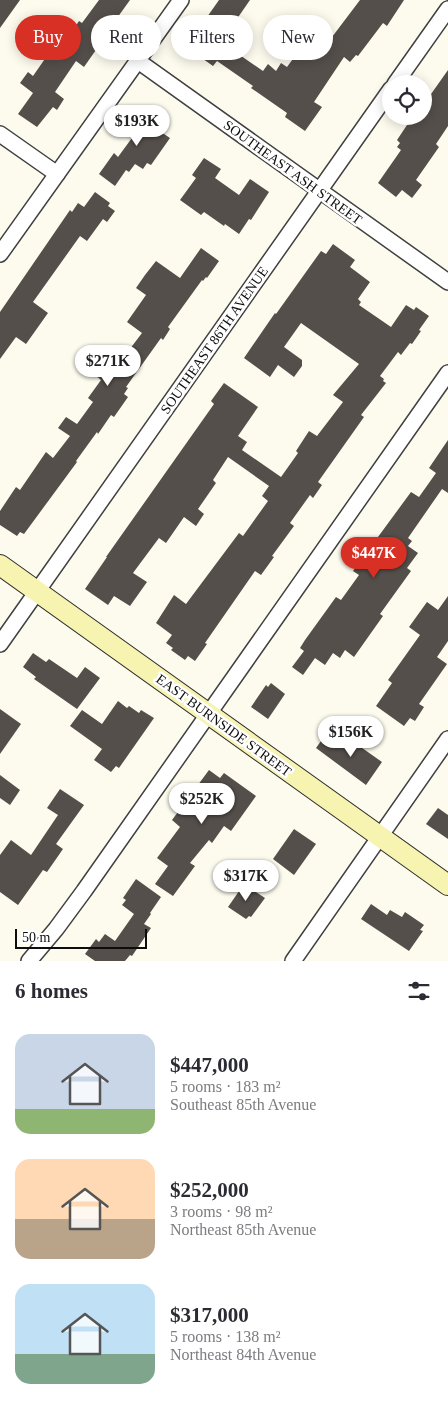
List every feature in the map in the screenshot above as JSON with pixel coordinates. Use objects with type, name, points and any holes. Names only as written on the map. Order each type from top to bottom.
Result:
[{"type":"street","points":[[0,254],[181,0]]},
{"type":"street","points":[[401,75],[448,9]]},
{"type":"street","name":"SOUTHEAST ASH STREET","points":[[138,61],[448,282]]},
{"type":"street","name":"SOUTHEAST 86TH AVENUE","points":[[0,644],[382,102]]},
{"type":"street","points":[[0,134],[57,174]]},
{"type":"street","points":[[29,961],[67,914],[448,373]]},
{"type":"street","name":"EAST BURNSIDE STREET","points":[[0,565],[448,885]]},
{"type":"street","points":[[292,961],[448,740]]},
{"type":"building","points":[[0,0],[20,0],[0,28]]},
{"type":"building","points":[[99,0],[130,0],[119,15],[91,15],[91,57],[84,67],[76,61],[55,92],[64,99],[57,110],[53,107],[37,127],[18,114],[33,93],[20,83],[28,72],[33,76],[44,60],[81,60],[82,23]]},
{"type":"building","points":[[219,0],[250,0],[240,15],[208,15]]},
{"type":"building","points":[[360,0],[404,0],[387,26],[383,23],[358,56],[356,55],[350,62],[344,57],[314,102],[322,107],[305,131],[285,117],[287,113],[251,88],[253,86],[217,61],[213,66],[204,60],[247,60],[263,71],[268,64],[276,71],[281,63],[287,67],[292,60],[333,60],[333,36]]},
{"type":"building","points":[[448,70],[448,126],[436,144],[439,147],[416,180],[422,185],[412,198],[402,190],[396,197],[378,183],[401,150],[397,147],[400,143],[397,140],[407,125],[432,125],[432,93]]},
{"type":"building","points":[[138,106],[160,121],[155,128],[170,138],[151,165],[147,163],[143,169],[135,164],[129,172],[126,170],[115,186],[99,174],[114,153],[118,157],[137,131],[126,123]]},
{"type":"building","points":[[204,158],[221,169],[215,178],[239,195],[250,179],[269,192],[251,220],[249,219],[239,234],[204,212],[201,215],[180,200],[196,178],[192,175]]},
{"type":"building","points":[[95,192],[110,203],[108,206],[115,211],[107,222],[103,219],[87,241],[80,236],[33,302],[48,313],[26,344],[16,337],[0,359],[0,312],[70,210],[72,212],[78,203],[84,207]]},
{"type":"building","points":[[333,244],[355,260],[350,267],[370,282],[358,299],[361,302],[359,305],[391,327],[406,305],[414,310],[416,307],[429,316],[412,344],[410,343],[401,355],[398,352],[380,376],[386,383],[361,415],[364,417],[318,482],[322,485],[313,498],[310,495],[290,523],[294,526],[272,556],[274,557],[261,575],[255,571],[205,643],[207,644],[195,661],[188,656],[185,660],[171,650],[173,648],[166,643],[172,635],[156,623],[174,595],[186,604],[239,533],[243,536],[268,501],[262,496],[269,486],[228,457],[213,480],[216,483],[198,509],[204,514],[196,526],[184,517],[166,543],[159,538],[133,573],[147,582],[130,606],[114,596],[108,605],[85,589],[214,404],[211,401],[224,383],[258,407],[238,436],[247,442],[242,450],[281,477],[298,453],[296,451],[309,431],[317,436],[343,402],[333,395],[359,364],[301,323],[284,347],[302,360],[302,366],[294,377],[278,365],[270,377],[244,358],[321,251],[326,254]]},
{"type":"building","points":[[201,248],[219,261],[207,278],[202,280],[168,327],[170,329],[163,340],[161,338],[126,387],[128,388],[124,394],[128,397],[114,417],[111,415],[98,434],[97,432],[24,534],[20,532],[17,536],[0,525],[0,511],[16,487],[20,490],[46,452],[53,458],[70,436],[58,428],[66,417],[77,424],[93,402],[88,398],[101,380],[95,375],[113,351],[123,358],[142,333],[127,322],[146,295],[136,288],[145,275],[156,261],[180,278]]},
{"type":"building","points":[[448,440],[448,493],[442,489],[408,538],[412,541],[408,546],[418,553],[407,568],[411,571],[380,614],[383,616],[354,657],[345,650],[340,658],[333,653],[325,665],[315,658],[303,675],[292,667],[304,651],[300,648],[336,597],[341,600],[359,575],[353,571],[411,492],[419,497],[436,473],[429,468]]},
{"type":"building","points":[[448,596],[448,641],[437,657],[447,664],[419,704],[424,707],[415,721],[410,718],[404,726],[376,706],[392,683],[388,680],[420,635],[409,627],[427,602],[438,610]]},
{"type":"building","points":[[33,653],[46,662],[49,659],[77,678],[85,667],[100,678],[77,709],[34,679],[36,677],[23,667]]},
{"type":"building","points":[[271,683],[285,694],[268,719],[251,707],[266,685],[268,687]]},
{"type":"building","points":[[118,701],[127,708],[129,706],[139,713],[141,710],[154,718],[119,768],[116,766],[111,772],[94,760],[102,749],[70,726],[82,710],[102,724]]},
{"type":"building","points":[[0,709],[21,724],[0,754]]},
{"type":"building","points":[[326,734],[343,746],[348,738],[382,762],[366,785],[316,748]]},
{"type":"building","points":[[209,770],[220,778],[224,773],[256,796],[231,831],[224,826],[212,843],[209,840],[190,863],[195,866],[173,896],[155,884],[168,866],[157,858],[180,827],[172,820]]},
{"type":"building","points":[[0,775],[20,790],[10,805],[0,798]]},
{"type":"building","points":[[60,789],[84,805],[56,844],[63,849],[47,872],[43,870],[18,905],[0,892],[0,855],[11,840],[31,855],[58,815],[47,808]]},
{"type":"building","points":[[438,808],[448,815],[448,839],[426,824]]},
{"type":"building","points":[[294,829],[316,844],[294,875],[273,859]]},
{"type":"building","points":[[136,879],[161,897],[144,924],[151,928],[132,956],[130,955],[125,961],[95,961],[85,954],[96,939],[99,942],[105,934],[115,941],[134,914],[122,905],[126,900],[123,898]]},
{"type":"building","points":[[244,884],[265,898],[251,917],[249,916],[246,919],[228,907]]},
{"type":"building","points":[[371,904],[387,915],[390,910],[402,917],[405,912],[424,925],[420,930],[423,931],[409,951],[361,919]]}]
